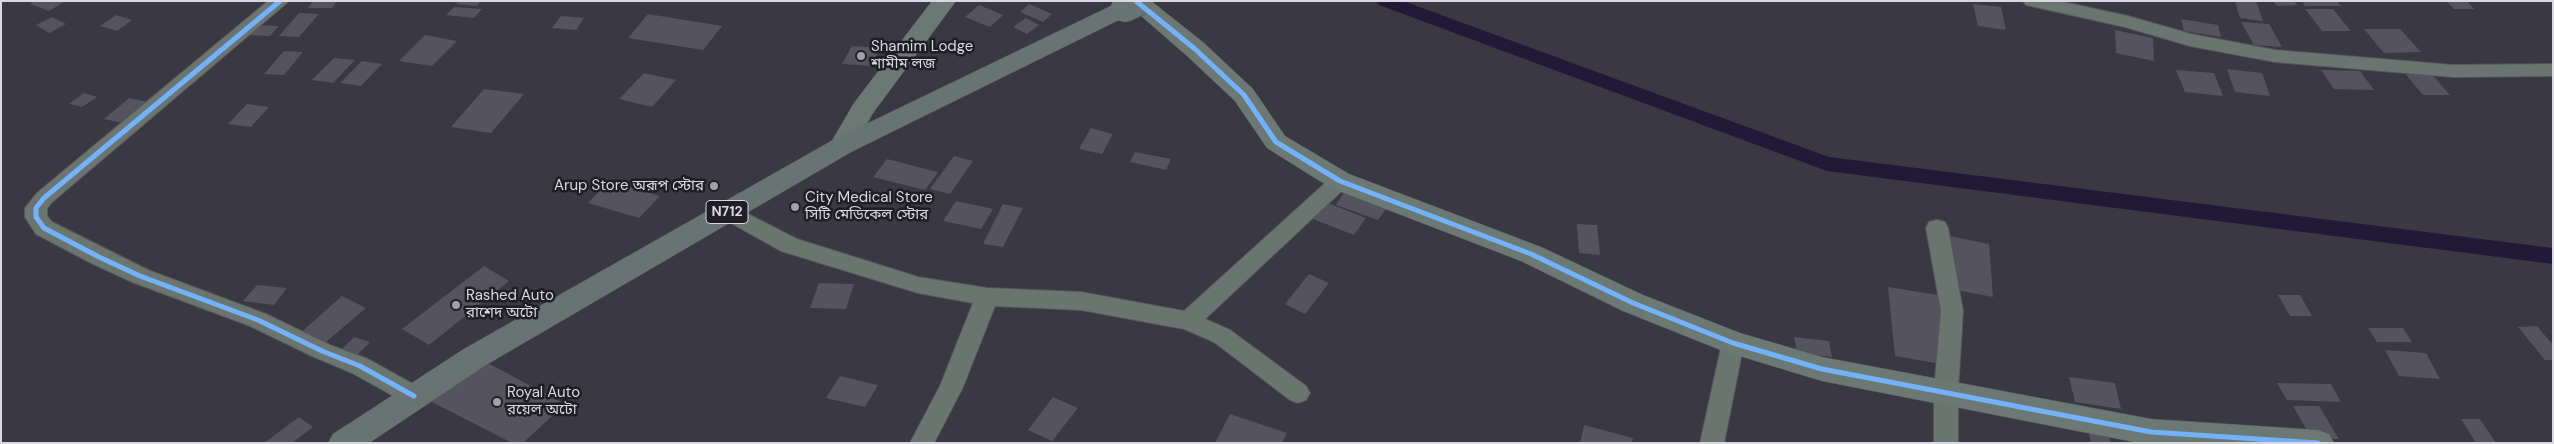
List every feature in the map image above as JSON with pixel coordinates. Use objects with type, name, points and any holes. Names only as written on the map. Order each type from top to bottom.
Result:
[{"type":"highway","name":"N712","points":[[358,440],[414,396],[618,273],[842,146],[1133,4]]},
{"type":"street","points":[[280,1],[44,198],[36,208],[36,217],[44,228],[107,260],[165,286],[258,320],[322,351],[360,366],[414,396]]},
{"type":"street","points":[[842,146],[863,109],[944,1]]},
{"type":"street","points":[[2032,1],[2128,22],[2190,40],[2275,56],[2453,71],[2553,70]]},
{"type":"street","points":[[1133,4],[1195,49],[1244,95],[1276,142],[1340,181],[1431,214],[1522,251],[1634,303],[1734,343],[1822,369],[1946,391],[2151,432],[2318,443]]},
{"type":"street","points":[[1188,321],[1340,181]]},
{"type":"street","points":[[728,212],[789,245],[918,286],[987,297],[1082,302],[1188,321],[1222,336],[1298,393]]},
{"type":"street","points":[[1938,228],[1952,311],[1946,391],[1946,443]]},
{"type":"street","points":[[922,443],[950,387],[987,297]]},
{"type":"street","points":[[1712,443],[1734,343]]},
{"type":"building","points":[[34,1],[66,1],[49,11],[30,4]]},
{"type":"building","points":[[313,1],[337,1],[332,8],[308,8]]},
{"type":"building","points":[[458,1],[481,1],[477,6],[456,4]]},
{"type":"building","points":[[2235,1],[2256,1],[2263,21],[2240,18]]},
{"type":"building","points":[[2273,1],[2294,1],[2297,5],[2277,6]]},
{"type":"building","points":[[2302,1],[2337,1],[2341,6],[2305,6]]},
{"type":"building","points":[[2446,1],[2467,1],[2474,9],[2454,9]]},
{"type":"building","points":[[1029,4],[1052,14],[1043,22],[1020,12]]},
{"type":"building","points":[[1973,4],[2001,7],[2006,30],[1978,26]]},
{"type":"building","points":[[979,5],[1003,15],[990,27],[965,17]]},
{"type":"building","points":[[454,7],[482,9],[474,18],[446,15]]},
{"type":"building","points":[[2305,9],[2333,9],[2351,31],[2322,31]]},
{"type":"building","points":[[299,13],[319,14],[299,37],[279,36]]},
{"type":"building","points":[[648,14],[722,26],[703,50],[628,38]]},
{"type":"building","points":[[116,15],[132,20],[117,31],[100,26]]},
{"type":"building","points":[[561,16],[584,18],[576,30],[552,28]]},
{"type":"building","points":[[52,17],[66,24],[49,33],[36,25]]},
{"type":"building","points":[[1026,18],[1039,25],[1027,34],[1013,27]]},
{"type":"building","points":[[2181,19],[2218,25],[2221,37],[2184,31]]},
{"type":"building","points":[[2241,22],[2269,24],[2282,47],[2254,45]]},
{"type":"building","points":[[254,25],[279,26],[270,36],[245,35]]},
{"type":"building","points":[[2364,29],[2400,29],[2421,52],[2384,53]]},
{"type":"building","points":[[2115,30],[2153,38],[2154,61],[2116,53]]},
{"type":"building","points":[[425,35],[457,41],[432,66],[399,61]]},
{"type":"building","name":"Shamim Lodge শামীম লজ","points":[[852,46],[880,48],[871,66],[842,64]]},
{"type":"building","points":[[284,51],[303,52],[284,75],[264,74]]},
{"type":"building","points":[[334,58],[355,60],[333,83],[312,80]]},
{"type":"building","points":[[362,61],[382,64],[361,86],[340,83]]},
{"type":"building","points":[[2227,69],[2262,73],[2270,96],[2235,92]]},
{"type":"building","points":[[2176,70],[2214,73],[2223,96],[2185,92]]},
{"type":"building","points":[[2321,70],[2360,71],[2374,90],[2334,89]]},
{"type":"building","points":[[2403,71],[2429,71],[2450,95],[2423,95]]},
{"type":"building","points":[[644,73],[676,80],[652,107],[619,99]]},
{"type":"building","points":[[484,89],[524,94],[491,133],[451,127]]},
{"type":"building","points":[[84,93],[97,97],[82,107],[69,104]]},
{"type":"building","points":[[129,98],[148,102],[123,123],[104,119]]},
{"type":"building","points":[[247,104],[269,107],[251,127],[228,124]]},
{"type":"building","points":[[1091,128],[1113,134],[1102,154],[1079,149]]},
{"type":"building","points":[[1135,152],[1171,159],[1166,170],[1130,162]]},
{"type":"building","points":[[954,156],[973,161],[950,194],[930,189]]},
{"type":"building","points":[[887,159],[938,172],[925,190],[873,177]]},
{"type":"building","points":[[609,181],[660,196],[639,218],[588,203]]},
{"type":"building","points":[[1345,191],[1387,207],[1378,220],[1336,205]]},
{"type":"building","points":[[956,201],[993,209],[981,229],[943,221]]},
{"type":"building","points":[[1325,202],[1366,218],[1354,235],[1313,219]]},
{"type":"building","points":[[1003,204],[1023,208],[1003,247],[983,244]]},
{"type":"building","points":[[1577,224],[1597,225],[1600,255],[1579,253]]},
{"type":"building","points":[[1949,236],[1989,244],[1993,297],[1951,289]]},
{"type":"building","name":"Rashed Auto রাশেদ অটো","points":[[484,266],[509,281],[429,345],[402,329]]},
{"type":"building","points":[[1309,274],[1329,283],[1305,314],[1285,304]]},
{"type":"building","points":[[819,283],[854,284],[846,309],[810,308]]},
{"type":"building","points":[[257,285],[287,288],[274,305],[243,301]]},
{"type":"building","points":[[1888,287],[1938,295],[1947,365],[1895,356]]},
{"type":"building","points":[[2278,295],[2300,295],[2312,316],[2290,316]]},
{"type":"building","points":[[342,296],[366,308],[320,347],[298,335]]},
{"type":"building","points":[[2537,326],[2553,345],[2553,360],[2545,360],[2518,327]]},
{"type":"building","points":[[2368,328],[2403,328],[2412,342],[2377,342]]},
{"type":"building","points":[[354,337],[370,342],[355,357],[339,352]]},
{"type":"building","points":[[1794,337],[1829,341],[1832,357],[1797,353]]},
{"type":"building","points":[[2385,350],[2426,353],[2440,379],[2399,376]]},
{"type":"building","name":"Royal Auto রয়েল অটো","points":[[484,361],[565,404],[523,443],[512,443],[428,400]]},
{"type":"building","points":[[840,376],[878,385],[865,407],[826,398]]},
{"type":"building","points":[[2069,377],[2115,383],[2121,409],[2075,402]]},
{"type":"building","points":[[2277,383],[2331,384],[2341,402],[2287,400]]},
{"type":"building","points":[[1053,397],[1078,408],[1052,441],[1028,430]]},
{"type":"building","points":[[2293,406],[2319,406],[2339,439],[2312,439]]},
{"type":"building","points":[[1230,414],[1287,433],[1282,443],[1215,443]]},
{"type":"building","points":[[299,417],[313,427],[292,443],[264,443]]},
{"type":"building","points":[[2461,419],[2480,419],[2496,443],[2476,443]]},
{"type":"building","points":[[1584,425],[1633,438],[1632,443],[1580,443]]},
{"type":"building","points":[[2088,430],[2108,432],[2111,443],[2091,443]]},
{"type":"waterway","points":[[1385,1],[1827,164],[2553,256]]},
{"type":"cycle path","points":[[280,1],[44,198],[36,208],[36,217],[44,228],[99,257],[140,276],[258,320],[322,351],[360,366],[414,396]]},
{"type":"cycle path","points":[[1136,1],[1195,49],[1244,95],[1276,142],[1340,181],[1431,214],[1531,254],[1633,303],[1733,343],[1822,369],[2151,432],[2318,443]]},
{"type":"place","name":"Shamim Lodge শামীম লজ","points":[[861,56]]},
{"type":"place","name":"Arup Store অরূপ স্টোর","points":[[714,186]]},
{"type":"place","name":"City Medical Store সিটি মেডিকেল স্টোর","points":[[795,207]]},
{"type":"place","name":"Rashed Auto রাশেদ অটো","points":[[456,305]]},
{"type":"place","name":"Royal Auto রয়েল অটো","points":[[497,402]]}]
